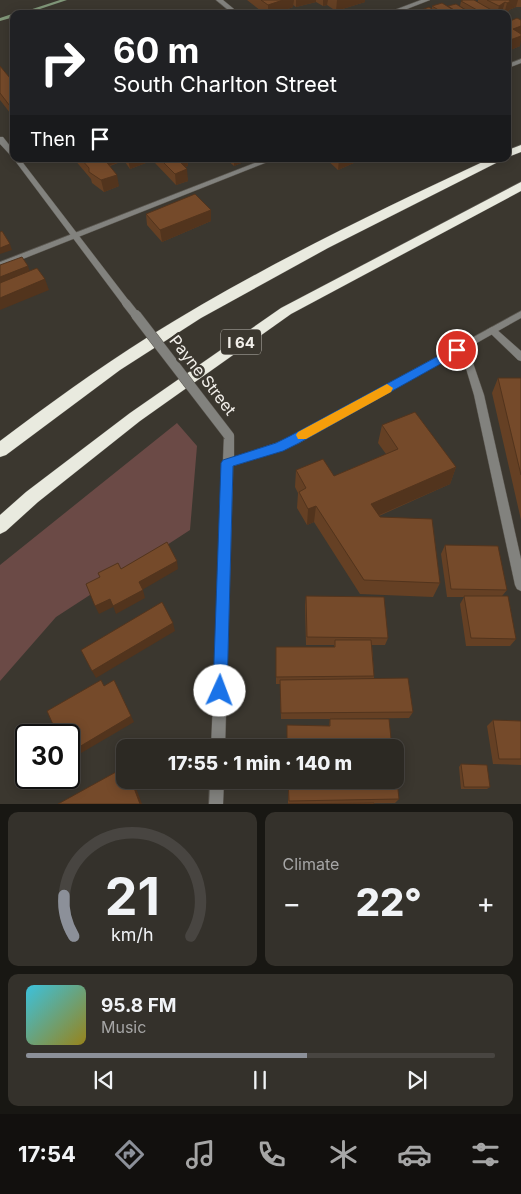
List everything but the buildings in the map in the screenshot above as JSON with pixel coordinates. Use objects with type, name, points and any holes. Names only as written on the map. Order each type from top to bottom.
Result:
[{"type":"highway","points":[[0,450],[61,404],[153,341],[238,290],[362,224],[492,162]]},
{"type":"highway","name":"I 64","points":[[0,526],[32,497],[135,417],[286,311],[521,186]]},
{"type":"street","points":[[219,0],[232,10]]},
{"type":"street","points":[[398,10],[427,0]]},
{"type":"street","points":[[1,142],[10,152]]},
{"type":"street","name":"Payne Street","points":[[18,162],[228,436],[218,739]]},
{"type":"street","points":[[0,265],[263,162]]},
{"type":"street","points":[[228,463],[295,440],[521,314]]},
{"type":"street","points":[[492,330],[521,357]]},
{"type":"street","points":[[457,350],[469,363],[479,395],[521,585]]},
{"type":"street","points":[[216,804],[217,789]]},
{"type":"shaded area","points":[[177,423],[197,446],[190,530],[56,617],[0,681],[0,565]]},
{"type":"waterway","points":[[32,10],[65,0]]},
{"type":"waterway","points":[[0,20],[10,16]]},
{"type":"slow traffic","points":[[302,435],[387,388]]},
{"type":"route","points":[[220,691],[228,463],[295,440],[457,350]]}]
